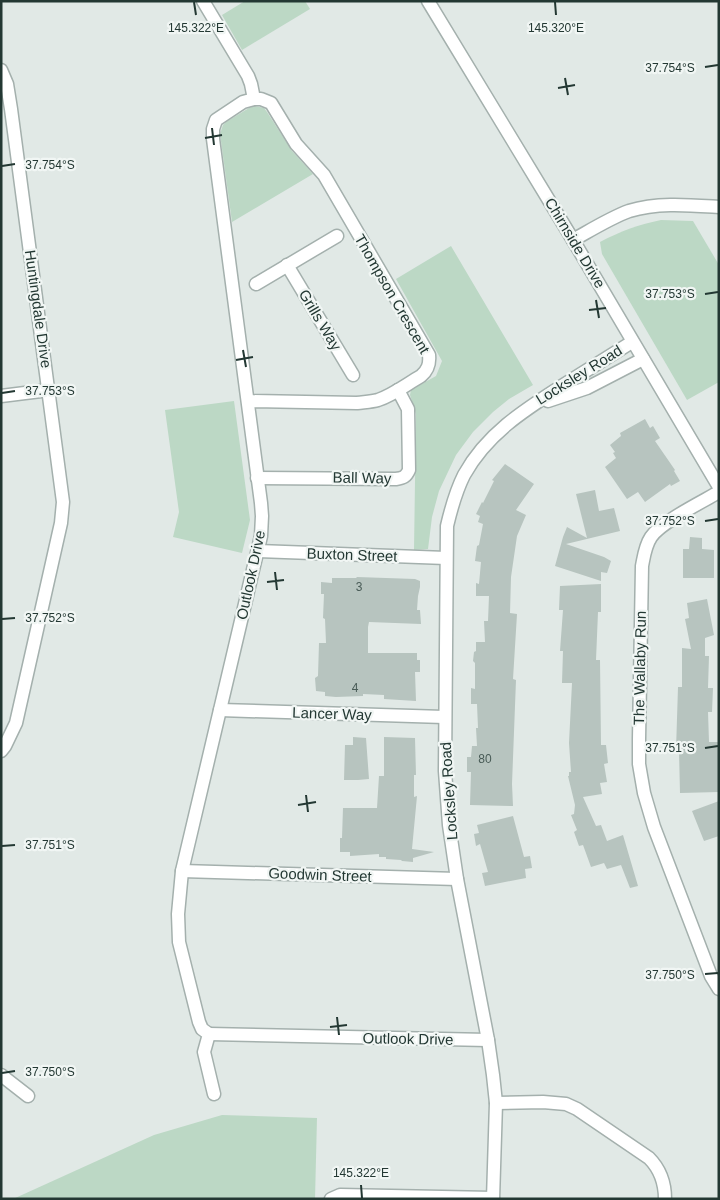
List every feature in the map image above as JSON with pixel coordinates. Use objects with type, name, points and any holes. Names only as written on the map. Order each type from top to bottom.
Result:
[{"type":"street","points":[[203,1],[248,76],[254,99]]},
{"type":"street","name":"Chirnside Drive","points":[[428,1],[573,240],[719,487]]},
{"type":"street","name":"Huntingdale Drive","points":[[1,70],[7,84],[11,109],[63,502],[61,523],[16,723],[1,751]]},
{"type":"street","name":"Thompson Crescent","points":[[248,401],[363,402],[377,400],[398,390],[426,372],[430,364],[428,355],[324,175],[296,144],[271,104],[261,99],[254,99]]},
{"type":"street","name":"Outlook Drive","points":[[254,99],[243,102],[220,117],[216,120],[212,129],[248,401],[262,516],[262,536],[182,871],[178,914],[179,942],[199,1022],[202,1029],[209,1034],[488,1040]]},
{"type":"street","points":[[573,240],[629,211],[654,206],[684,204],[719,207]]},
{"type":"street","points":[[256,284],[337,236]]},
{"type":"street","name":"Grills Way","points":[[288,265],[353,375]]},
{"type":"street","name":"Locksley Road","points":[[493,1199],[496,1103],[488,1040],[457,879],[449,825],[445,771],[447,526],[464,475],[494,435],[526,408],[632,342]]},
{"type":"street","name":"Locksley Road","points":[[526,408],[587,388],[643,359]]},
{"type":"street","points":[[1,396],[49,390]]},
{"type":"street","name":"Ball Way","points":[[257,478],[403,478],[409,470],[408,409],[398,390]]},
{"type":"street","name":"The Wallaby Run","points":[[719,492],[665,523],[652,535],[644,550],[642,566],[639,764],[644,793],[654,827],[711,976],[719,989]]},
{"type":"street","name":"Buxton Street","points":[[258,551],[446,558]]},
{"type":"street","name":"Lancer Way","points":[[220,710],[444,717]]},
{"type":"street","name":"Goodwin Street","points":[[182,871],[457,879]]},
{"type":"street","points":[[209,1034],[204,1052],[214,1094]]},
{"type":"street","points":[[1,1075],[28,1096]]},
{"type":"street","points":[[496,1103],[543,1102],[566,1104],[577,1109],[648,1158],[656,1166],[663,1183],[665,1199]]},
{"type":"street","points":[[331,1199],[340,1195],[493,1199]]},
{"type":"green space","points":[[245,1],[305,1],[310,9],[242,50],[222,15]]},
{"type":"green space","points":[[255,106],[264,108],[292,151],[313,174],[232,222],[220,134],[226,122]]},
{"type":"green space","points":[[661,220],[693,221],[719,265],[719,382],[687,400],[602,254],[600,242],[629,229]]},
{"type":"green space","points":[[451,246],[533,385],[509,399],[493,412],[473,432],[456,455],[439,491],[432,517],[428,549],[414,550],[416,414],[410,395],[411,390],[436,376],[442,361],[396,279]]},
{"type":"green space","points":[[234,401],[250,520],[242,553],[173,537],[179,512],[165,410]]},
{"type":"green space","points":[[222,1115],[317,1118],[315,1199],[13,1199],[154,1135]]},
{"type":"building","points":[[645,419],[650,428],[653,426],[660,438],[655,441],[675,470],[680,481],[671,486],[670,484],[645,502],[638,492],[627,499],[605,467],[616,458],[613,453],[615,452],[610,445],[621,436],[620,433]]},
{"type":"building","points":[[505,464],[534,484],[516,510],[526,515],[517,536],[511,577],[510,613],[517,614],[513,679],[516,680],[512,784],[513,806],[470,805],[471,772],[467,772],[467,757],[471,757],[472,746],[477,746],[476,728],[478,728],[477,704],[471,704],[471,688],[475,689],[475,663],[473,661],[476,642],[485,642],[484,621],[488,621],[489,596],[476,596],[476,583],[479,584],[481,562],[475,561],[483,524],[478,522],[480,516],[476,514],[494,481],[492,480]]},
{"type":"building","points":[[595,490],[599,511],[614,508],[620,531],[566,544],[611,561],[607,573],[601,572],[601,581],[555,566],[567,527],[587,538],[576,494]]},
{"type":"building","points":[[690,537],[702,538],[702,549],[714,550],[714,578],[683,578],[683,549],[689,549]]},
{"type":"building","points":[[332,578],[415,579],[420,581],[417,610],[420,610],[421,624],[369,622],[368,627],[368,653],[417,653],[417,660],[420,660],[420,672],[415,672],[416,701],[384,699],[384,695],[325,696],[325,692],[316,691],[315,678],[318,676],[319,643],[326,643],[325,619],[323,618],[324,594],[321,594],[321,582],[332,583]]},
{"type":"building","points":[[601,584],[601,612],[598,612],[596,660],[600,660],[601,745],[606,745],[608,763],[604,764],[607,782],[600,783],[602,794],[583,797],[596,826],[601,825],[607,841],[623,835],[638,886],[630,888],[621,865],[607,869],[604,863],[591,867],[583,845],[579,846],[574,832],[577,830],[571,815],[574,814],[575,805],[568,776],[569,772],[571,772],[569,743],[572,683],[562,683],[563,651],[560,651],[563,610],[559,610],[560,586]]},
{"type":"building","points":[[707,599],[714,635],[705,638],[705,656],[709,656],[708,688],[713,688],[712,712],[708,712],[709,742],[719,742],[719,792],[680,793],[679,750],[676,750],[678,687],[682,687],[682,648],[691,649],[685,619],[689,618],[687,603]]},
{"type":"building","points":[[353,737],[366,738],[369,779],[344,780],[345,745],[353,745]]},
{"type":"building","points":[[384,737],[415,738],[416,775],[414,775],[414,797],[417,796],[412,849],[434,852],[413,858],[413,862],[386,859],[386,857],[379,857],[379,854],[350,856],[350,852],[340,852],[343,808],[377,808],[379,776],[384,776]]},
{"type":"building","points":[[719,801],[719,836],[704,841],[692,811]]},
{"type":"building","points":[[513,816],[524,857],[530,856],[532,868],[525,869],[526,878],[485,886],[482,873],[488,872],[480,844],[476,846],[474,834],[479,833],[477,825]]}]
